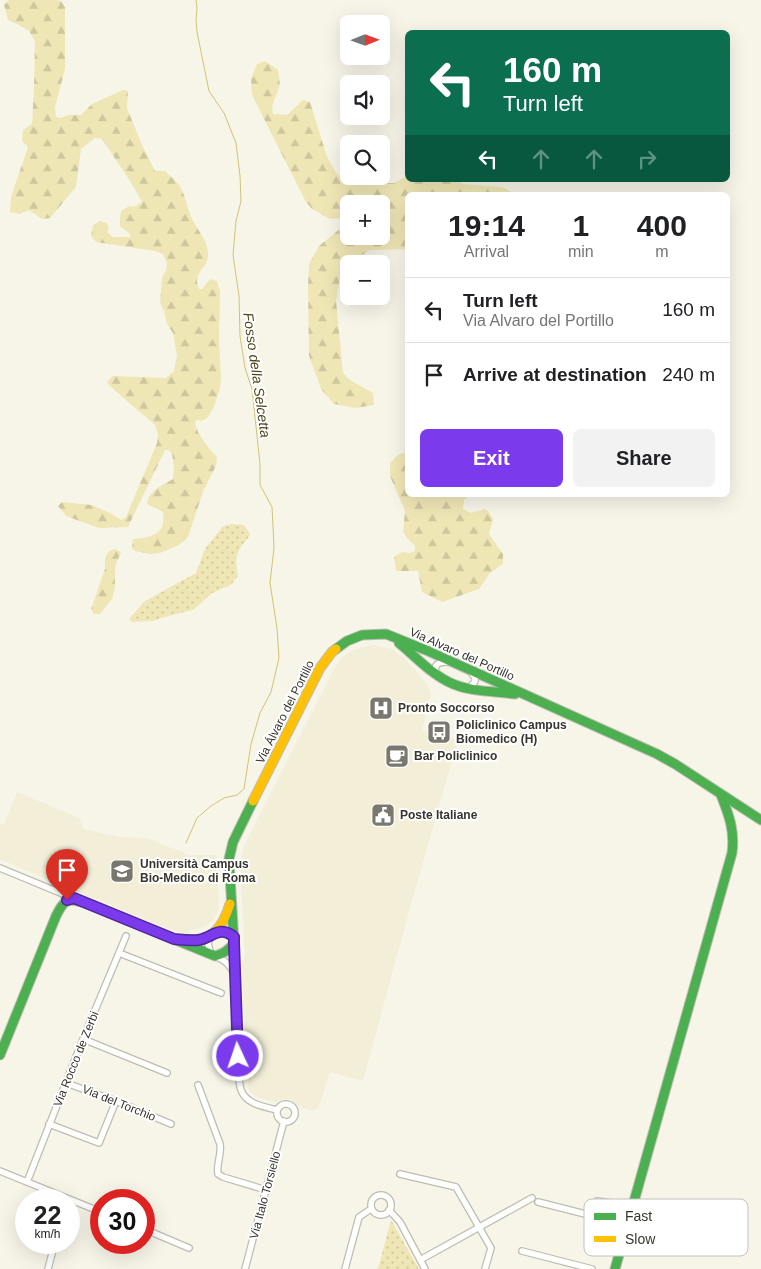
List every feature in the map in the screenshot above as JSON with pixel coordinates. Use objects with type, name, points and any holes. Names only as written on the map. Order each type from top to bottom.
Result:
[{"type":"street","name":"Via Álvaro del Portillo","points":[[231,899],[229,859],[233,842],[308,690],[325,660],[339,646],[354,638],[375,634],[391,636]]},
{"type":"street","name":"Via Alvaro del Portillo","points":[[391,636],[664,758],[761,820]]},
{"type":"street","name":"Via Alvaro del Portillo","points":[[391,636],[450,683],[469,689],[514,694],[531,699]]},
{"type":"street","points":[[436,673],[436,665],[440,662],[451,662]]},
{"type":"street","points":[[469,689],[475,681],[471,672]]},
{"type":"street","points":[[635,1199],[732,854],[734,842],[733,827],[721,795]]},
{"type":"street","points":[[0,868],[63,894],[67,900]]},
{"type":"street","points":[[0,1056],[56,916],[61,906],[67,900],[74,898],[213,955],[229,964],[235,978]]},
{"type":"street","points":[[213,955],[208,946],[213,934],[224,921],[231,899]]},
{"type":"street","points":[[231,899],[241,1090],[251,1102],[277,1110]]},
{"type":"street","points":[[174,939],[190,941],[227,932],[234,940]]},
{"type":"street","name":"Via Rocco de Zerbi","points":[[27,1182],[126,936]]},
{"type":"street","points":[[213,955],[226,952],[234,940]]},
{"type":"street","points":[[119,953],[221,993]]},
{"type":"street","points":[[83,1040],[167,1073]]},
{"type":"street","name":"Via del Torchio","points":[[66,1083],[171,1124]]},
{"type":"street","points":[[198,1085],[221,1146],[217,1169],[218,1174],[222,1177],[266,1190]]},
{"type":"street","points":[[49,1124],[99,1143],[116,1101]]},
{"type":"street","points":[[283,1104],[289,1104],[293,1108],[293,1118],[289,1121],[284,1121],[279,1118],[277,1110],[283,1104]]},
{"type":"street","name":"Via Italo Torsiello","points":[[245,1269],[284,1121]]},
{"type":"street","points":[[0,1171],[43,1189]]},
{"type":"street","points":[[400,1174],[456,1187],[491,1248],[485,1269]]},
{"type":"street","points":[[378,1196],[385,1196],[390,1200],[389,1210],[385,1214],[376,1214],[371,1209],[371,1202],[378,1196]]},
{"type":"street","points":[[420,1260],[479,1227],[535,1200],[584,1214]]},
{"type":"street","points":[[345,1269],[359,1217],[371,1209]]},
{"type":"street","points":[[389,1210],[400,1222],[425,1269]]},
{"type":"street","points":[[155,1234],[189,1248]]},
{"type":"street","points":[[522,1251],[592,1269]]},
{"type":"street","points":[[48,1269],[52,1254]]},
{"type":"street","points":[[615,1269],[619,1256]]},
{"type":"shaded area","points":[[373,645],[392,649],[405,659],[427,684],[431,693],[422,730],[458,740],[363,1081],[330,1072],[319,1106],[316,1110],[312,1111],[300,1107],[289,1099],[282,1099],[276,1102],[256,1097],[249,1091],[241,964],[245,958],[240,862],[248,838],[336,665],[345,655],[356,649]]},
{"type":"shaded area","name":"Università Campus Bio-Medico di Roma","points":[[17,792],[79,818],[84,829],[119,837],[147,838],[189,855],[217,855],[219,908],[213,920],[205,926],[189,930],[189,935],[182,934],[0,859],[0,824],[4,825]]},
{"type":"green space","points":[[9,0],[57,0],[61,1],[65,7],[65,69],[55,107],[56,117],[81,115],[92,104],[123,90],[128,91],[127,108],[155,171],[165,171],[180,186],[192,219],[207,248],[208,258],[197,278],[199,289],[202,289],[210,279],[217,281],[220,291],[220,388],[213,409],[208,417],[202,421],[197,420],[195,423],[201,437],[217,457],[216,466],[204,489],[188,537],[179,545],[160,553],[150,554],[135,551],[132,548],[133,539],[152,536],[160,530],[162,525],[163,512],[147,504],[153,492],[173,479],[172,453],[168,450],[165,450],[128,527],[99,528],[66,516],[58,506],[62,502],[92,505],[121,520],[126,517],[157,443],[158,434],[155,425],[107,382],[113,376],[166,378],[174,371],[177,355],[173,333],[167,324],[160,303],[162,278],[167,263],[163,254],[155,251],[96,242],[91,236],[93,225],[100,221],[107,223],[109,228],[107,232],[113,237],[131,237],[120,226],[121,211],[142,202],[102,139],[95,138],[81,149],[76,187],[50,218],[42,219],[29,210],[20,214],[10,212],[11,197],[28,147],[22,141],[23,130],[32,124],[35,41],[29,31],[8,20],[4,5]]},
{"type":"green space","points":[[265,61],[278,70],[280,85],[272,106],[273,114],[287,115],[303,100],[310,102],[327,157],[340,176],[340,185],[390,185],[390,183],[405,177],[405,182],[459,182],[463,184],[502,187],[512,192],[405,192],[405,249],[370,250],[362,255],[340,255],[340,277],[336,301],[343,373],[350,380],[373,393],[374,405],[355,408],[334,404],[321,389],[309,356],[309,264],[319,246],[340,229],[340,245],[390,245],[390,195],[340,195],[340,218],[330,219],[312,209],[306,202],[252,95],[251,79],[257,64]]},
{"type":"green space","points":[[405,452],[405,497],[467,497],[464,500],[463,509],[471,513],[485,509],[493,519],[489,534],[503,554],[503,564],[490,573],[479,589],[442,602],[422,592],[418,571],[396,571],[394,557],[402,552],[410,553],[415,551],[415,546],[403,531],[405,511],[390,476],[390,463],[399,454]]},
{"type":"green space","points":[[232,524],[244,525],[250,534],[238,552],[236,563],[238,576],[231,585],[212,593],[193,610],[153,621],[132,622],[129,619],[145,601],[196,573],[205,549],[223,526]]},
{"type":"green space","points":[[115,549],[121,552],[115,567],[115,588],[112,599],[100,614],[94,614],[91,609],[105,569],[105,558],[109,551]]},
{"type":"green space","points":[[391,1220],[419,1269],[378,1269]]},
{"type":"waterway","name":"Fosso della Selcetta","points":[[186,843],[197,818],[211,806],[224,798],[237,795],[244,789],[251,744],[260,713],[271,692],[279,658],[277,628],[270,583],[274,548],[272,507],[260,485],[260,464],[252,389],[245,368],[240,336],[239,296],[233,255],[236,221],[241,201],[236,143],[224,113],[209,91],[197,32],[196,0]]},
{"type":"traffic: fast","points":[[336,649],[347,641],[362,635],[386,634],[657,754],[761,820]]},
{"type":"traffic: fast","points":[[399,643],[431,671],[453,684],[475,690],[515,694]]},
{"type":"traffic: fast","points":[[635,1199],[732,853],[733,837],[731,823],[721,795]]},
{"type":"traffic: fast","points":[[0,1055],[56,916],[61,906],[67,901],[74,900],[85,903],[215,956],[230,948],[234,943],[229,859],[233,842],[253,801]]},
{"type":"traffic: fast","points":[[615,1269],[619,1256]]},
{"type":"traffic: slow","points":[[253,801],[320,668],[336,649]]},
{"type":"traffic: slow","points":[[183,940],[201,939],[214,932],[223,921],[230,904]]},
{"type":"place","name":"Pronto Soccorso","points":[[381,708]]},
{"type":"place","name":"Policlinico Campus Biomedico (H)","points":[[439,732]]},
{"type":"place","name":"Bar Policlinico","points":[[397,756]]},
{"type":"place","name":"Poste Italiane","points":[[383,815]]},
{"type":"place","name":"Università Campus Bio-Medico di Roma","points":[[122,871]]},
{"type":"route","points":[[67,900],[74,898],[174,939],[190,941],[210,936],[216,932],[227,932],[234,937],[238,1056]]}]
